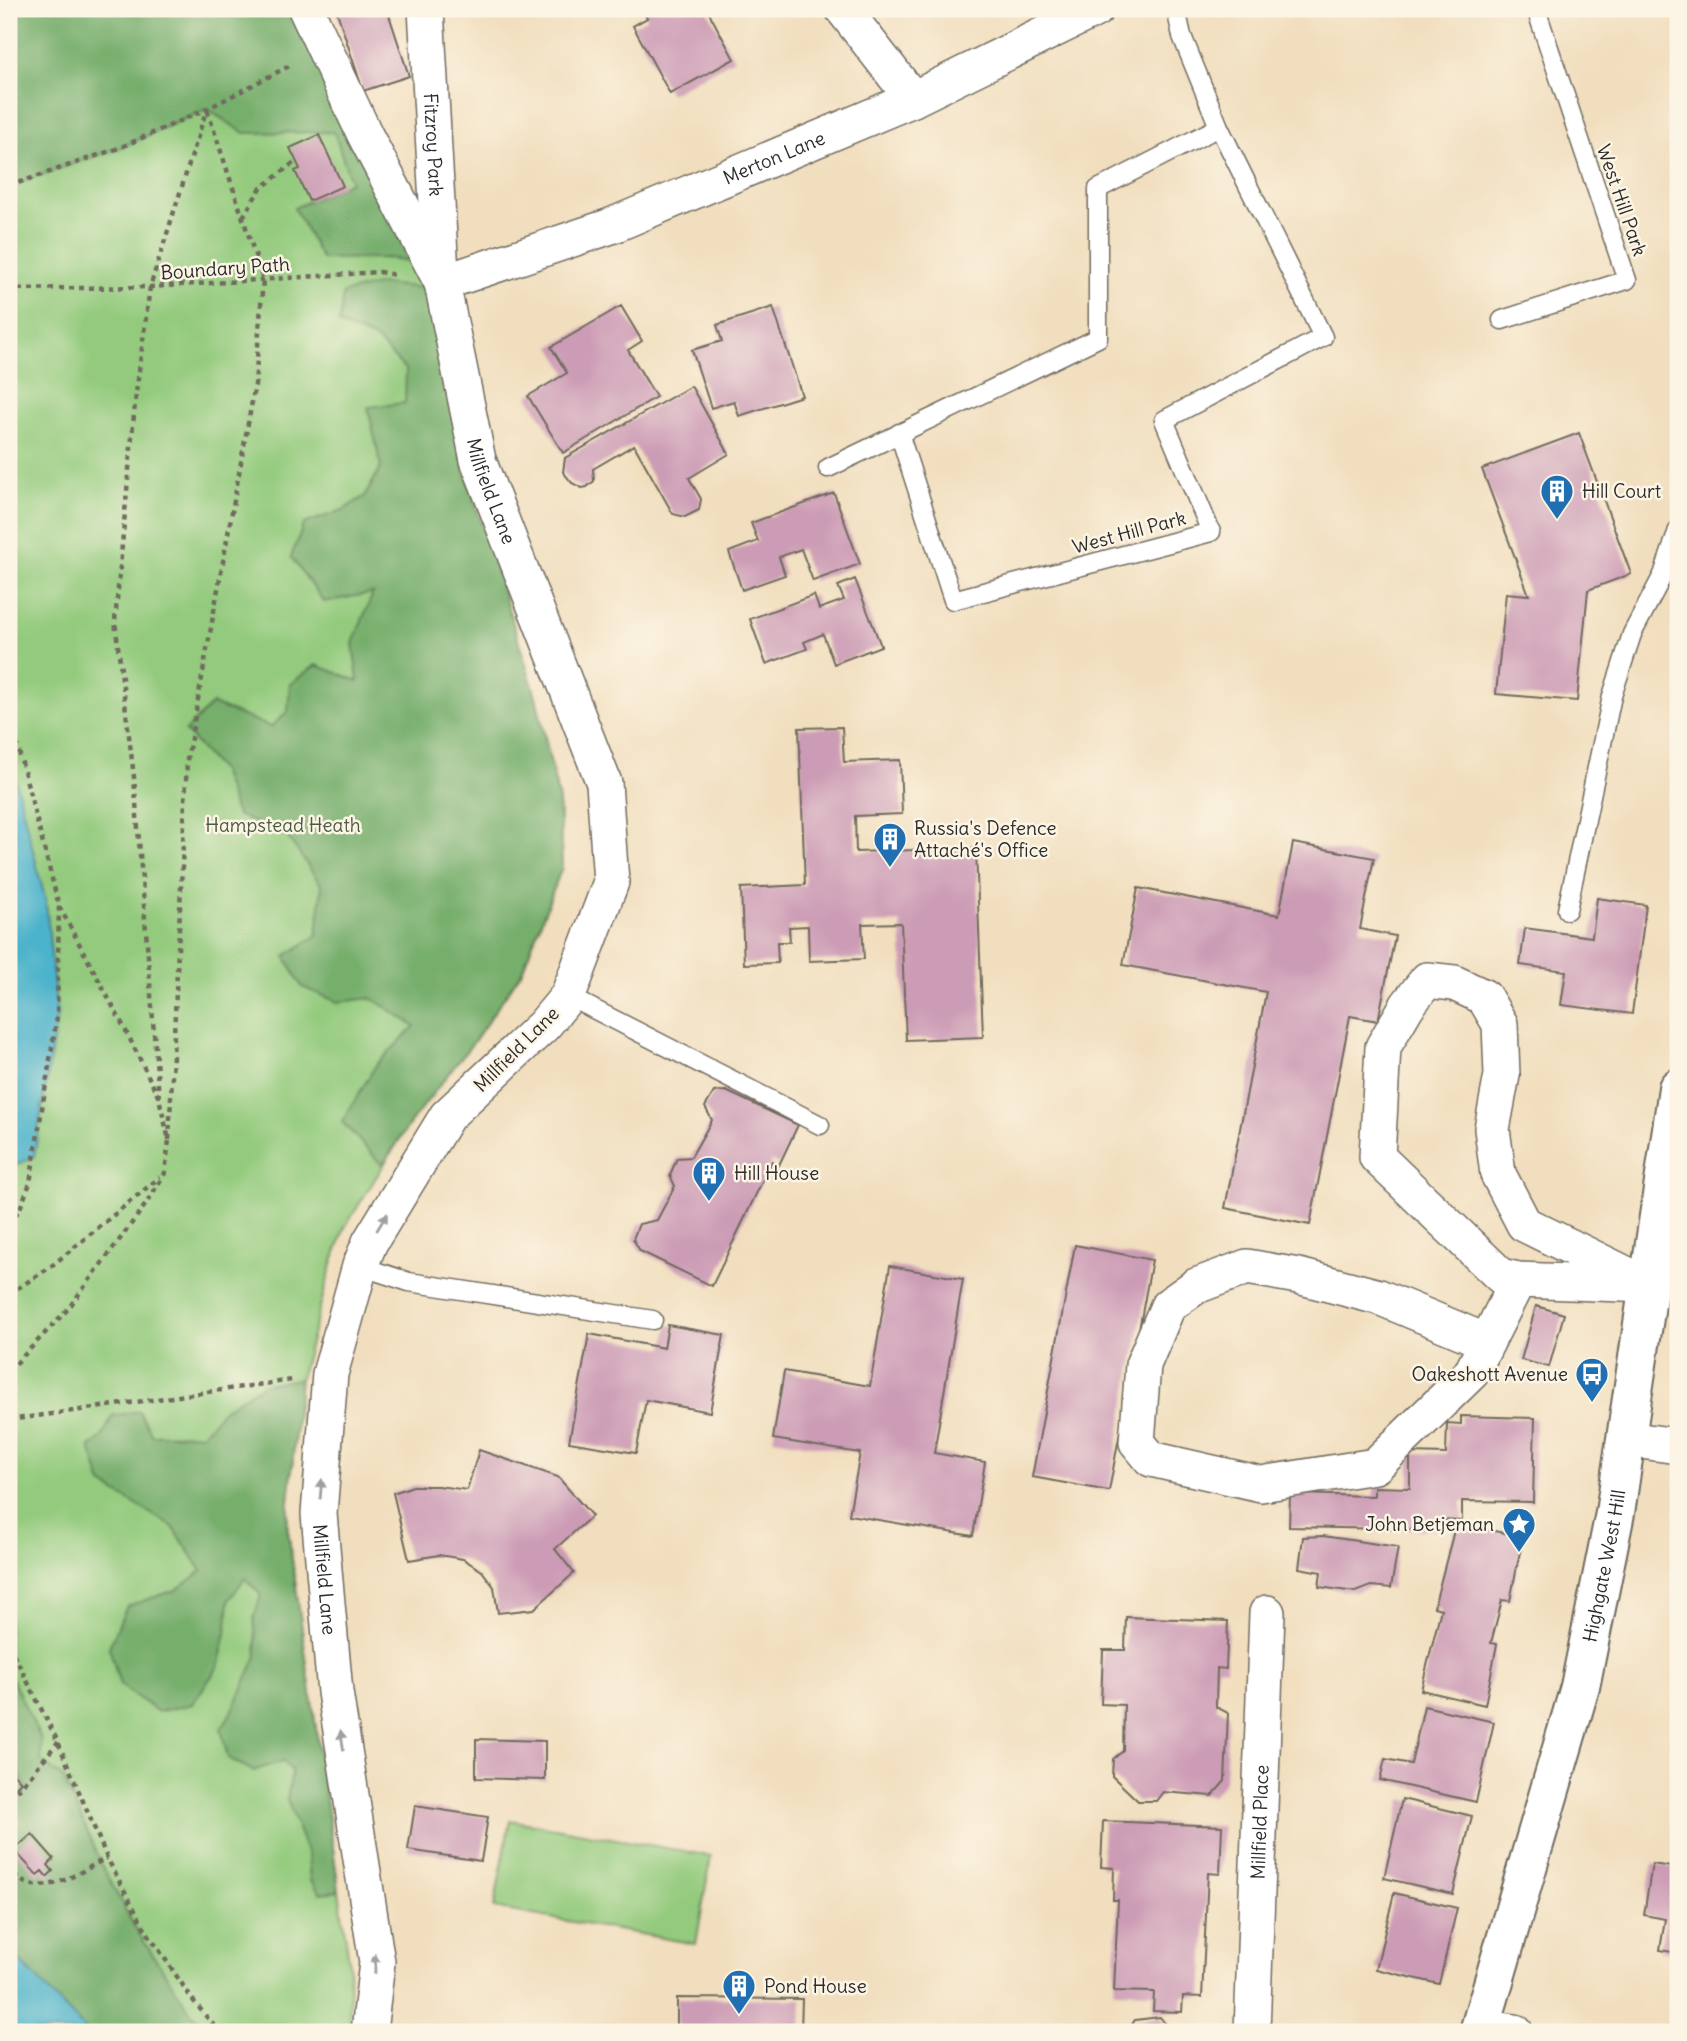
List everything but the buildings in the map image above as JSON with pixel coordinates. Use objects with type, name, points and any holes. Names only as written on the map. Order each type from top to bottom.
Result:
[{"type":"street","name":"Millfield Lane","points":[[306,9],[365,135],[442,283],[478,460],[604,783],[611,882],[568,996],[544,1025],[447,1116],[370,1242],[360,1266],[330,1374],[319,1514],[335,1692],[377,1962],[369,2032]]},
{"type":"street","name":"Fitzroy Park","points":[[426,9],[442,283]]},
{"type":"street","points":[[843,9],[913,99]]},
{"type":"street","name":"Merton Lane","points":[[442,283],[611,226],[913,99],[1096,9]]},
{"type":"street","points":[[1427,981],[1454,983],[1484,997],[1500,1024],[1503,1075],[1492,1129],[1498,1174],[1524,1224],[1648,1285],[1518,1280],[1501,1276],[1377,1157],[1383,1047],[1407,1006],[1427,981]]},
{"type":"street","name":"Highgate West Hill","points":[[1491,2031],[1580,1687],[1615,1513],[1678,1088]]},
{"type":"street","points":[[1487,1342],[1379,1297],[1298,1276],[1247,1267],[1196,1286],[1168,1306],[1143,1365],[1138,1441],[1151,1460],[1261,1484],[1376,1466],[1472,1372],[1487,1342],[1518,1280]]},
{"type":"street","points":[[1626,1439],[1678,1446]]},
{"type":"street","name":"Millfield Place","points":[[1252,2032],[1267,1613]]},
{"type":"lane","name":"West Hill Park","points":[[899,433],[953,600],[1212,532],[1164,421],[1323,337],[1219,127],[1182,36],[1176,9]]},
{"type":"lane","name":"West Hill Park","points":[[1502,320],[1626,280],[1536,9]]},
{"type":"lane","points":[[828,468],[1098,338],[1098,189],[1219,127]]},
{"type":"lane","points":[[1567,910],[1612,696],[1632,634],[1663,575],[1678,530]]},
{"type":"lane","points":[[568,996],[820,1125]]},
{"type":"lane","points":[[360,1266],[409,1282],[653,1320]]},
{"type":"path","points":[[9,186],[119,148],[207,109],[325,47]]},
{"type":"path","points":[[9,1371],[68,1309],[146,1204],[165,1173],[169,1140],[187,760],[255,385],[263,279],[207,109]]},
{"type":"path","points":[[169,1140],[159,1098],[135,777],[115,621],[136,393],[150,287],[207,109]]},
{"type":"path","points":[[242,217],[260,189],[296,161]]},
{"type":"path","name":"Boundary Path","points":[[9,289],[150,287],[379,272],[442,283]]},
{"type":"path","points":[[9,713],[59,906],[159,1098]]},
{"type":"path","points":[[9,1221],[19,1211],[30,1183],[57,1016],[59,906]]},
{"type":"path","points":[[9,1294],[49,1268],[165,1173]]},
{"type":"path","points":[[9,1420],[330,1374]]},
{"type":"path","points":[[9,1645],[58,1742],[107,1858],[145,1929],[192,1999],[219,2032]]},
{"type":"path","points":[[9,1797],[21,1787],[58,1742]]},
{"type":"path","points":[[9,1866],[22,1881],[39,1886],[58,1883],[107,1858]]},
{"type":"green space","name":"Hampstead Heath","points":[[9,9],[306,9],[442,283],[463,464],[536,697],[559,801],[562,867],[522,971],[475,1040],[410,1123],[345,1227],[300,1379],[287,1524],[349,1961],[350,2032],[9,2032]]},
{"type":"green space","points":[[9,9],[306,9],[431,264],[388,258],[322,259],[294,208],[351,182],[334,132],[244,133],[207,109],[119,148],[9,186]]},
{"type":"green space","points":[[382,284],[436,289],[463,464],[536,697],[559,801],[562,867],[522,971],[475,1040],[410,1123],[382,1165],[342,1122],[376,1065],[415,1026],[371,998],[338,1002],[302,987],[285,956],[317,935],[322,886],[287,836],[237,815],[221,771],[185,731],[212,704],[271,727],[288,711],[290,684],[316,665],[358,681],[353,643],[373,593],[324,602],[291,557],[304,524],[343,510],[365,496],[381,467],[368,407],[405,403],[406,370],[376,339],[339,324],[343,293]]},
{"type":"green space","points":[[300,1379],[287,1524],[339,1891],[320,1893],[310,1880],[308,1855],[287,1800],[292,1771],[283,1761],[253,1771],[228,1758],[221,1729],[234,1708],[257,1656],[254,1617],[261,1595],[245,1578],[229,1600],[227,1629],[218,1667],[192,1704],[158,1712],[120,1685],[109,1647],[127,1606],[176,1590],[202,1571],[173,1527],[102,1484],[90,1447],[103,1436],[112,1416],[139,1411],[152,1435],[202,1434],[224,1409],[264,1384]]},
{"type":"green space","points":[[9,1673],[41,1739],[41,1761],[64,1779],[105,1872],[137,1931],[192,2014],[210,2032],[88,2032],[15,1956],[9,1956],[9,1807],[27,1788],[9,1758]]},
{"type":"green space","points":[[510,1820],[711,1856],[696,1944],[494,1908]]},
{"type":"water","points":[[9,755],[46,902],[57,1016],[34,1157],[9,1168]]},
{"type":"water","points":[[9,1956],[15,1956],[88,2032],[9,2032]]},
{"type":"place","name":"Hill Court","points":[[1557,521]]},
{"type":"place","name":"Russia's Defence Attaché's Office","points":[[890,869]]},
{"type":"place","name":"Hill House","points":[[709,1203]]},
{"type":"place","name":"Oakeshott Avenue","points":[[1592,1404]]},
{"type":"place","name":"John Betjeman","points":[[1519,1554]]},
{"type":"place","name":"Pond House","points":[[739,2016]]}]
